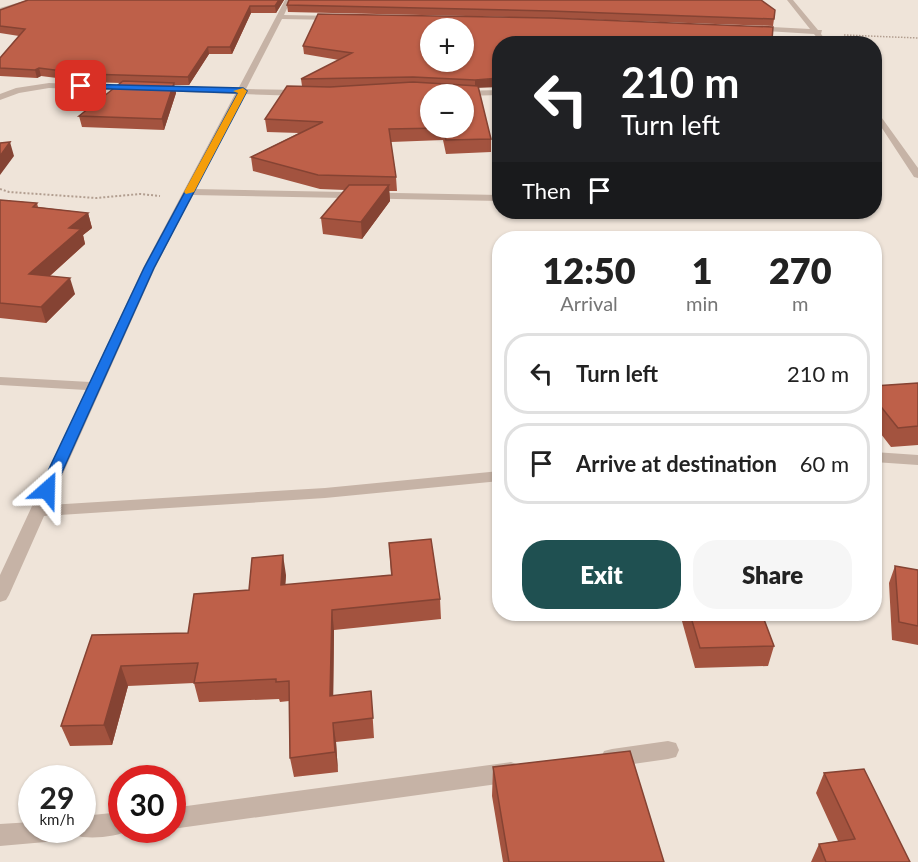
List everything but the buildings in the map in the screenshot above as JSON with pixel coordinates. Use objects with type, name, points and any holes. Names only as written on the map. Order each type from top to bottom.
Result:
[{"type":"street","points":[[0,10],[34,0]]},
{"type":"street","points":[[0,595],[149,268],[243,91],[288,0]]},
{"type":"street","points":[[789,0],[821,36]]},
{"type":"street","points":[[280,17],[349,18]]},
{"type":"street","points":[[740,28],[819,33]]},
{"type":"street","points":[[0,97],[23,89],[46,85],[311,94]]},
{"type":"street","points":[[474,94],[492,94]]},
{"type":"street","points":[[882,122],[918,176]]},
{"type":"street","points":[[188,195],[492,198]]},
{"type":"street","points":[[0,381],[94,386]]},
{"type":"street","points":[[882,458],[918,460]]},
{"type":"street","points":[[37,511],[325,493],[492,477]]},
{"type":"street","points":[[587,762],[668,750]]},
{"type":"street","points":[[186,817],[529,770]]},
{"type":"street","points":[[0,835],[18,833]]},
{"type":"path","points":[[819,33],[878,36]]},
{"type":"path","points":[[882,36],[918,38]]},
{"type":"path","points":[[0,189],[9,192],[96,198],[140,194],[188,195]]},
{"type":"slow traffic","points":[[189,192],[243,91],[236,91]]},
{"type":"route","points":[[47,490],[149,268],[243,91],[81,86]]}]
